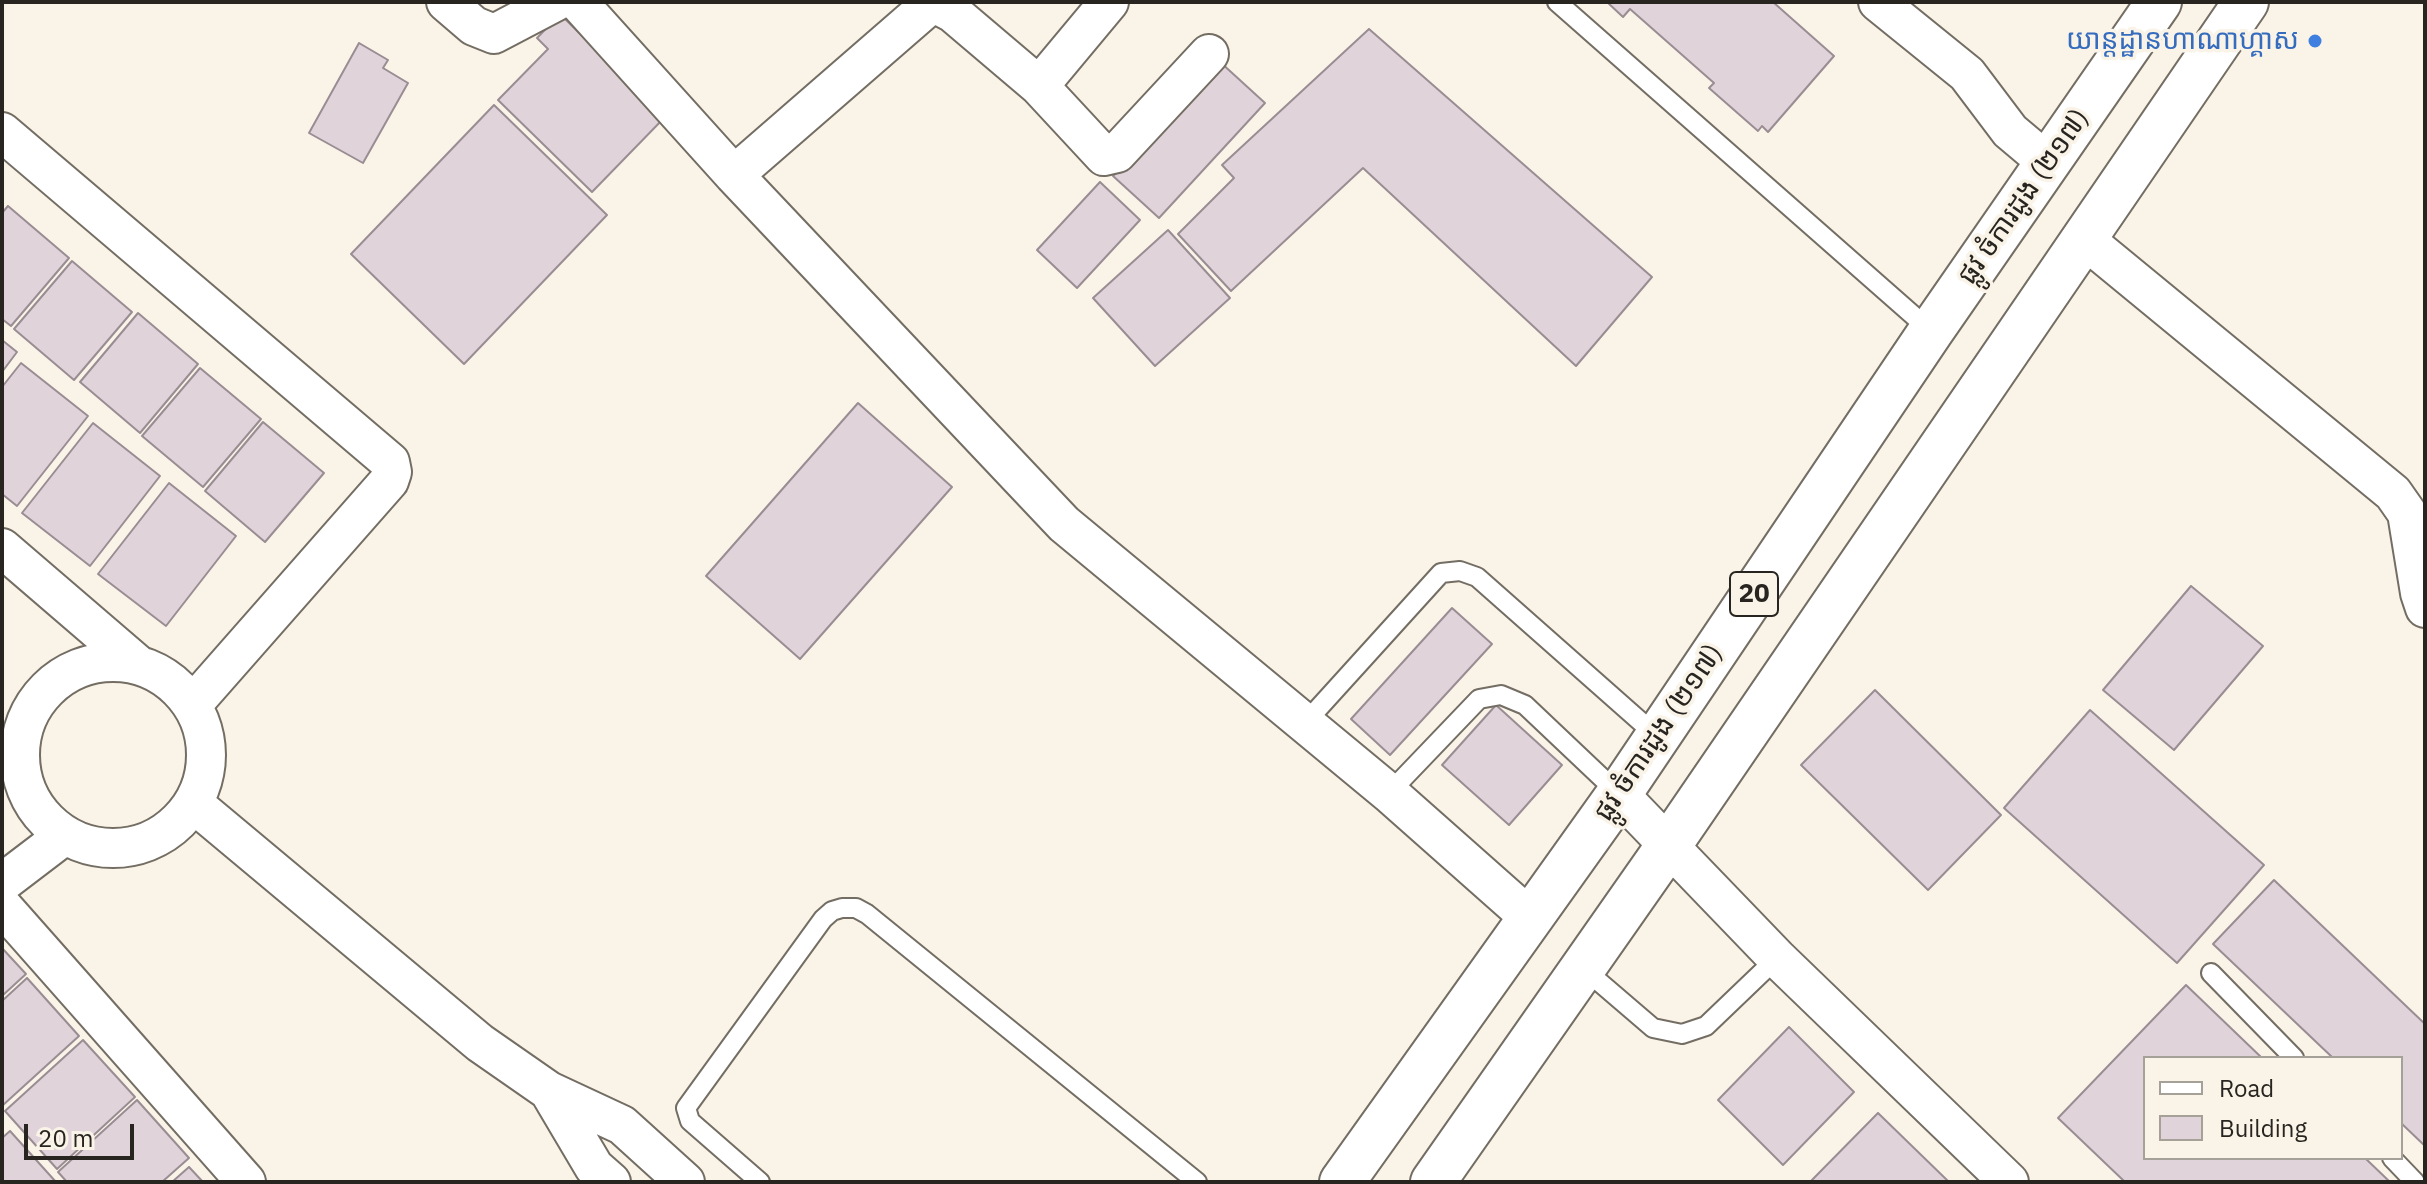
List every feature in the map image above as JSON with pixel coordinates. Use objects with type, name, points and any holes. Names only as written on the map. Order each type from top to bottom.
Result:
[{"type":"main road","name":"ផ្លូវ ចំការដូង (២១៧)","points":[[1342,1182],[1619,794],[1931,331],[2159,2]]},
{"type":"main road","name":"20","points":[[1433,1182],[1669,845],[2246,2]]},
{"type":"street","points":[[446,2],[474,26],[494,34],[555,2]]},
{"type":"street","points":[[578,2],[734,175],[1064,524],[1389,793],[1529,917]]},
{"type":"street","points":[[734,175],[932,2],[953,13],[1039,86],[1104,156],[1117,153],[1209,54]]},
{"type":"street","points":[[1039,86],[1109,2]]},
{"type":"street","points":[[1878,2],[1967,74],[2010,131],[2048,163]]},
{"type":"street","points":[[2,132],[390,462],[392,472],[389,481],[192,705]]},
{"type":"street","points":[[2083,238],[2393,493],[2407,513],[2425,608]]},
{"type":"street","points":[[2,548],[137,664],[158,673],[177,687],[192,705],[203,728],[206,754],[204,780],[194,804],[175,826],[150,842],[121,848],[92,846],[65,835],[43,817],[27,793],[11,777],[21,735],[32,707],[51,684],[77,668],[107,661],[137,664]]},
{"type":"street","points":[[1619,794],[1777,958],[2009,1182]]},
{"type":"street","points":[[194,804],[480,1043],[549,1091],[622,1125],[685,1182]]},
{"type":"street","points":[[2,883],[65,835]]},
{"type":"street","points":[[2,906],[246,1182]]},
{"type":"street","points":[[549,1091],[594,1167],[611,1182]]},
{"type":"lane","points":[[1557,2],[1931,331]]},
{"type":"lane","points":[[1305,723],[1441,573],[1460,571],[1477,577],[1658,737]]},
{"type":"lane","points":[[1389,793],[1479,699],[1501,695],[1525,705],[1619,794]]},
{"type":"lane","points":[[760,1182],[690,1121],[686,1108],[823,919],[832,911],[842,908],[856,908],[867,914],[1197,1182]]},
{"type":"lane","points":[[1583,968],[1653,1028],[1682,1034],[1706,1026],[1777,958]]},
{"type":"lane","points":[[2211,973],[2292,1056]]},
{"type":"lane","points":[[2394,1160],[2415,1182]]},
{"type":"building","points":[[1607,2],[1773,2],[1834,56],[1768,132],[1762,126],[1758,131],[1709,88],[1714,83],[1630,9],[1623,17]]},
{"type":"building","points":[[560,14],[665,117],[592,192],[498,100],[548,49],[537,38]]},
{"type":"building","points":[[1369,29],[1652,277],[1576,366],[1363,168],[1231,291],[1178,234],[1234,178],[1222,165]]},
{"type":"building","points":[[359,43],[388,60],[383,68],[408,83],[363,163],[309,133]]},
{"type":"building","points":[[1219,61],[1265,103],[1159,218],[1113,176]]},
{"type":"building","points":[[494,105],[607,215],[464,364],[351,254]]},
{"type":"building","points":[[1100,182],[1140,220],[1077,288],[1037,250]]},
{"type":"building","points":[[8,206],[69,258],[11,326],[2,319],[2,213]]},
{"type":"building","points":[[1168,230],[1230,298],[1155,366],[1093,298]]},
{"type":"building","points":[[72,261],[132,312],[74,380],[14,329]]},
{"type":"building","points":[[138,313],[198,364],[140,433],[80,382]]},
{"type":"building","points":[[2,340],[17,352],[2,372]]},
{"type":"building","points":[[21,363],[88,416],[17,506],[2,494],[2,387]]},
{"type":"building","points":[[200,368],[261,419],[203,487],[142,436]]},
{"type":"building","points":[[858,403],[952,487],[800,659],[706,576]]},
{"type":"building","points":[[263,422],[324,473],[265,542],[205,491]]},
{"type":"building","points":[[93,423],[160,476],[90,566],[22,513]]},
{"type":"building","points":[[169,483],[236,536],[166,626],[98,574]]},
{"type":"building","points":[[2191,586],[2263,646],[2174,750],[2103,690]]},
{"type":"building","points":[[1452,608],[1492,644],[1390,755],[1351,719]]},
{"type":"building","points":[[1875,690],[2001,815],[1928,890],[1801,765]]},
{"type":"building","points":[[1496,705],[1562,765],[1509,825],[1442,765]]},
{"type":"building","points":[[2090,710],[2264,865],[2177,963],[2004,808]]},
{"type":"building","points":[[2274,880],[2425,1024],[2425,1146],[2403,1125],[2403,1056],[2331,1056],[2213,944]]},
{"type":"building","points":[[2,948],[26,974],[2,996]]},
{"type":"building","points":[[27,978],[79,1036],[2,1106],[2,1001]]},
{"type":"building","points":[[2186,985],[2260,1056],[2143,1056],[2143,1160],[2367,1160],[2390,1182],[2125,1182],[2058,1118]]},
{"type":"building","points":[[1789,1027],[1854,1092],[1783,1165],[1718,1100]]},
{"type":"building","points":[[83,1040],[135,1097],[57,1169],[5,1111]]},
{"type":"building","points":[[137,1100],[189,1158],[162,1182],[67,1182],[58,1172]]},
{"type":"building","points":[[1878,1113],[1949,1182],[1810,1182]]},
{"type":"building","points":[[10,1131],[56,1182],[2,1182],[2,1138]]},
{"type":"building","points":[[189,1167],[203,1182],[172,1182]]},
{"type":"place","name":"យាន្ដដ្ឋានហាណាហ្គាស","points":[[2315,41]]}]
